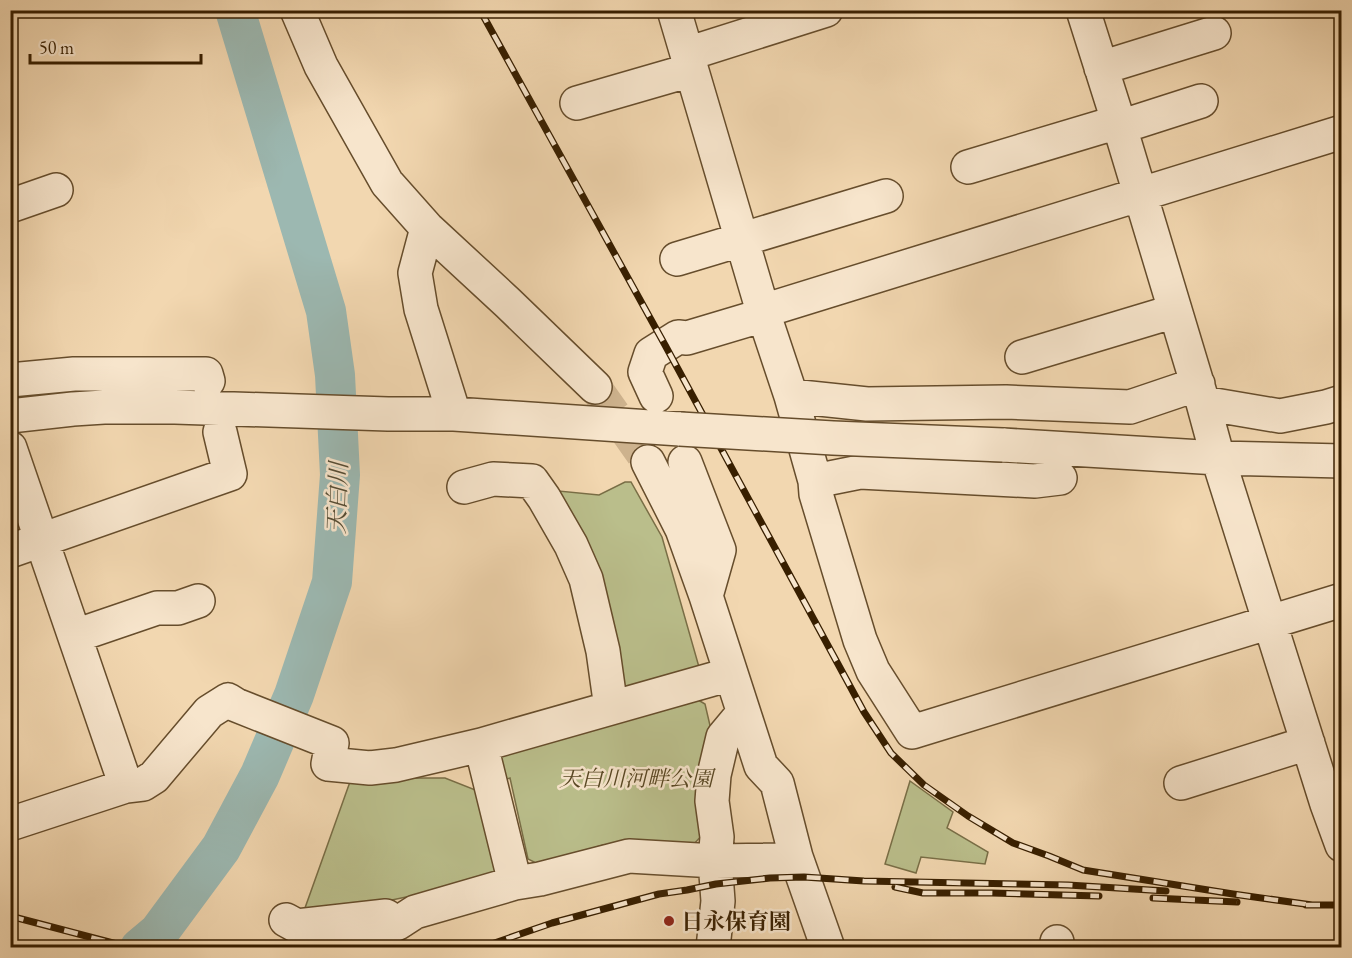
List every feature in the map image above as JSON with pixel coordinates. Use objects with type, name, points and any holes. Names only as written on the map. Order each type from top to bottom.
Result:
[{"type":"street","points":[[297,10],[321,66],[387,183],[427,228],[595,387]]},
{"type":"street","points":[[674,10],[791,396],[815,481],[816,494],[860,640],[873,671],[912,732],[1341,600]]},
{"type":"street","points":[[578,104],[826,10]]},
{"type":"street","points":[[1083,10],[1269,622],[1308,743],[1334,802],[1341,845]]},
{"type":"street","points":[[1101,68],[1214,33]]},
{"type":"street","points":[[968,167],[1201,101]]},
{"type":"street","points":[[656,396],[645,372],[651,354],[678,337],[687,338],[1341,132]]},
{"type":"street","points":[[10,206],[56,190]]},
{"type":"street","points":[[677,259],[886,196]]},
{"type":"street","points":[[427,228],[415,273],[421,309],[454,414]]},
{"type":"street","points":[[1022,357],[1175,310]]},
{"type":"street","points":[[10,380],[74,374],[206,374],[208,381]]},
{"type":"street","points":[[791,396],[867,404],[1006,402],[1130,407],[1200,394],[1280,416],[1326,408],[1341,402]]},
{"type":"street","points":[[975,478],[979,403]]},
{"type":"street","points":[[10,416],[104,407],[454,414],[833,438],[1003,445],[1218,458],[1341,461]]},
{"type":"street","points":[[10,551],[230,474],[220,432]]},
{"type":"street","points":[[10,448],[126,786]]},
{"type":"street","points":[[648,462],[682,529],[761,766],[777,783],[796,857],[828,948]]},
{"type":"street","points":[[685,462],[719,550],[706,596]]},
{"type":"street","points":[[815,481],[860,472],[1035,481],[1060,478]]},
{"type":"street","points":[[464,487],[494,479],[532,481],[544,498],[571,545],[586,579],[603,651],[611,708]]},
{"type":"street","points":[[75,636],[157,608],[178,608],[198,601]]},
{"type":"street","points":[[10,824],[126,786],[143,784],[154,777],[209,712],[228,700],[332,744],[328,764],[370,768],[396,765],[481,745],[731,674]]},
{"type":"street","points":[[712,948],[718,901],[715,861],[717,837],[712,801],[714,775],[723,737],[743,713]]},
{"type":"street","points":[[1181,783],[1308,743]]},
{"type":"street","points":[[481,745],[515,883]]},
{"type":"street","points":[[286,920],[297,927],[415,912],[515,883],[540,879],[629,856],[715,861],[780,860],[796,857]]},
{"type":"street","points":[[336,948],[398,923],[415,912]]},
{"type":"green space","points":[[625,482],[631,482],[662,537],[699,667],[623,696],[559,491],[599,495]]},
{"type":"green space","name":"天白川河畔公園","points":[[695,698],[705,704],[712,734],[704,833],[693,845],[636,843],[603,845],[540,865],[528,859],[510,778],[504,780],[500,754]]},
{"type":"green space","points":[[445,778],[483,793],[502,873],[430,892],[311,917],[305,908],[351,779]]},
{"type":"green space","points":[[910,781],[953,812],[947,828],[988,852],[985,864],[921,857],[916,873],[885,864]]},
{"type":"waterway","name":"天白川","points":[[140,948],[159,932],[221,848],[260,775],[294,695],[332,582],[340,475],[335,375],[326,311],[235,10]]},
{"type":"tunnel","points":[[595,387],[648,462]]},
{"type":"railway","points":[[480,10],[864,712],[891,753],[924,785],[968,816],[1013,843],[1083,870],[1312,905]]},
{"type":"railway","points":[[480,948],[552,923],[659,894],[770,878],[1068,885],[1166,891]]},
{"type":"railway","points":[[895,887],[923,893],[1099,896]]},
{"type":"railway","points":[[1153,898],[1237,902]]},
{"type":"railway","points":[[1306,905],[1342,905]]},
{"type":"railway","points":[[10,916],[132,948]]},
{"type":"place","name":"日永保育園","points":[[669,921]]}]
